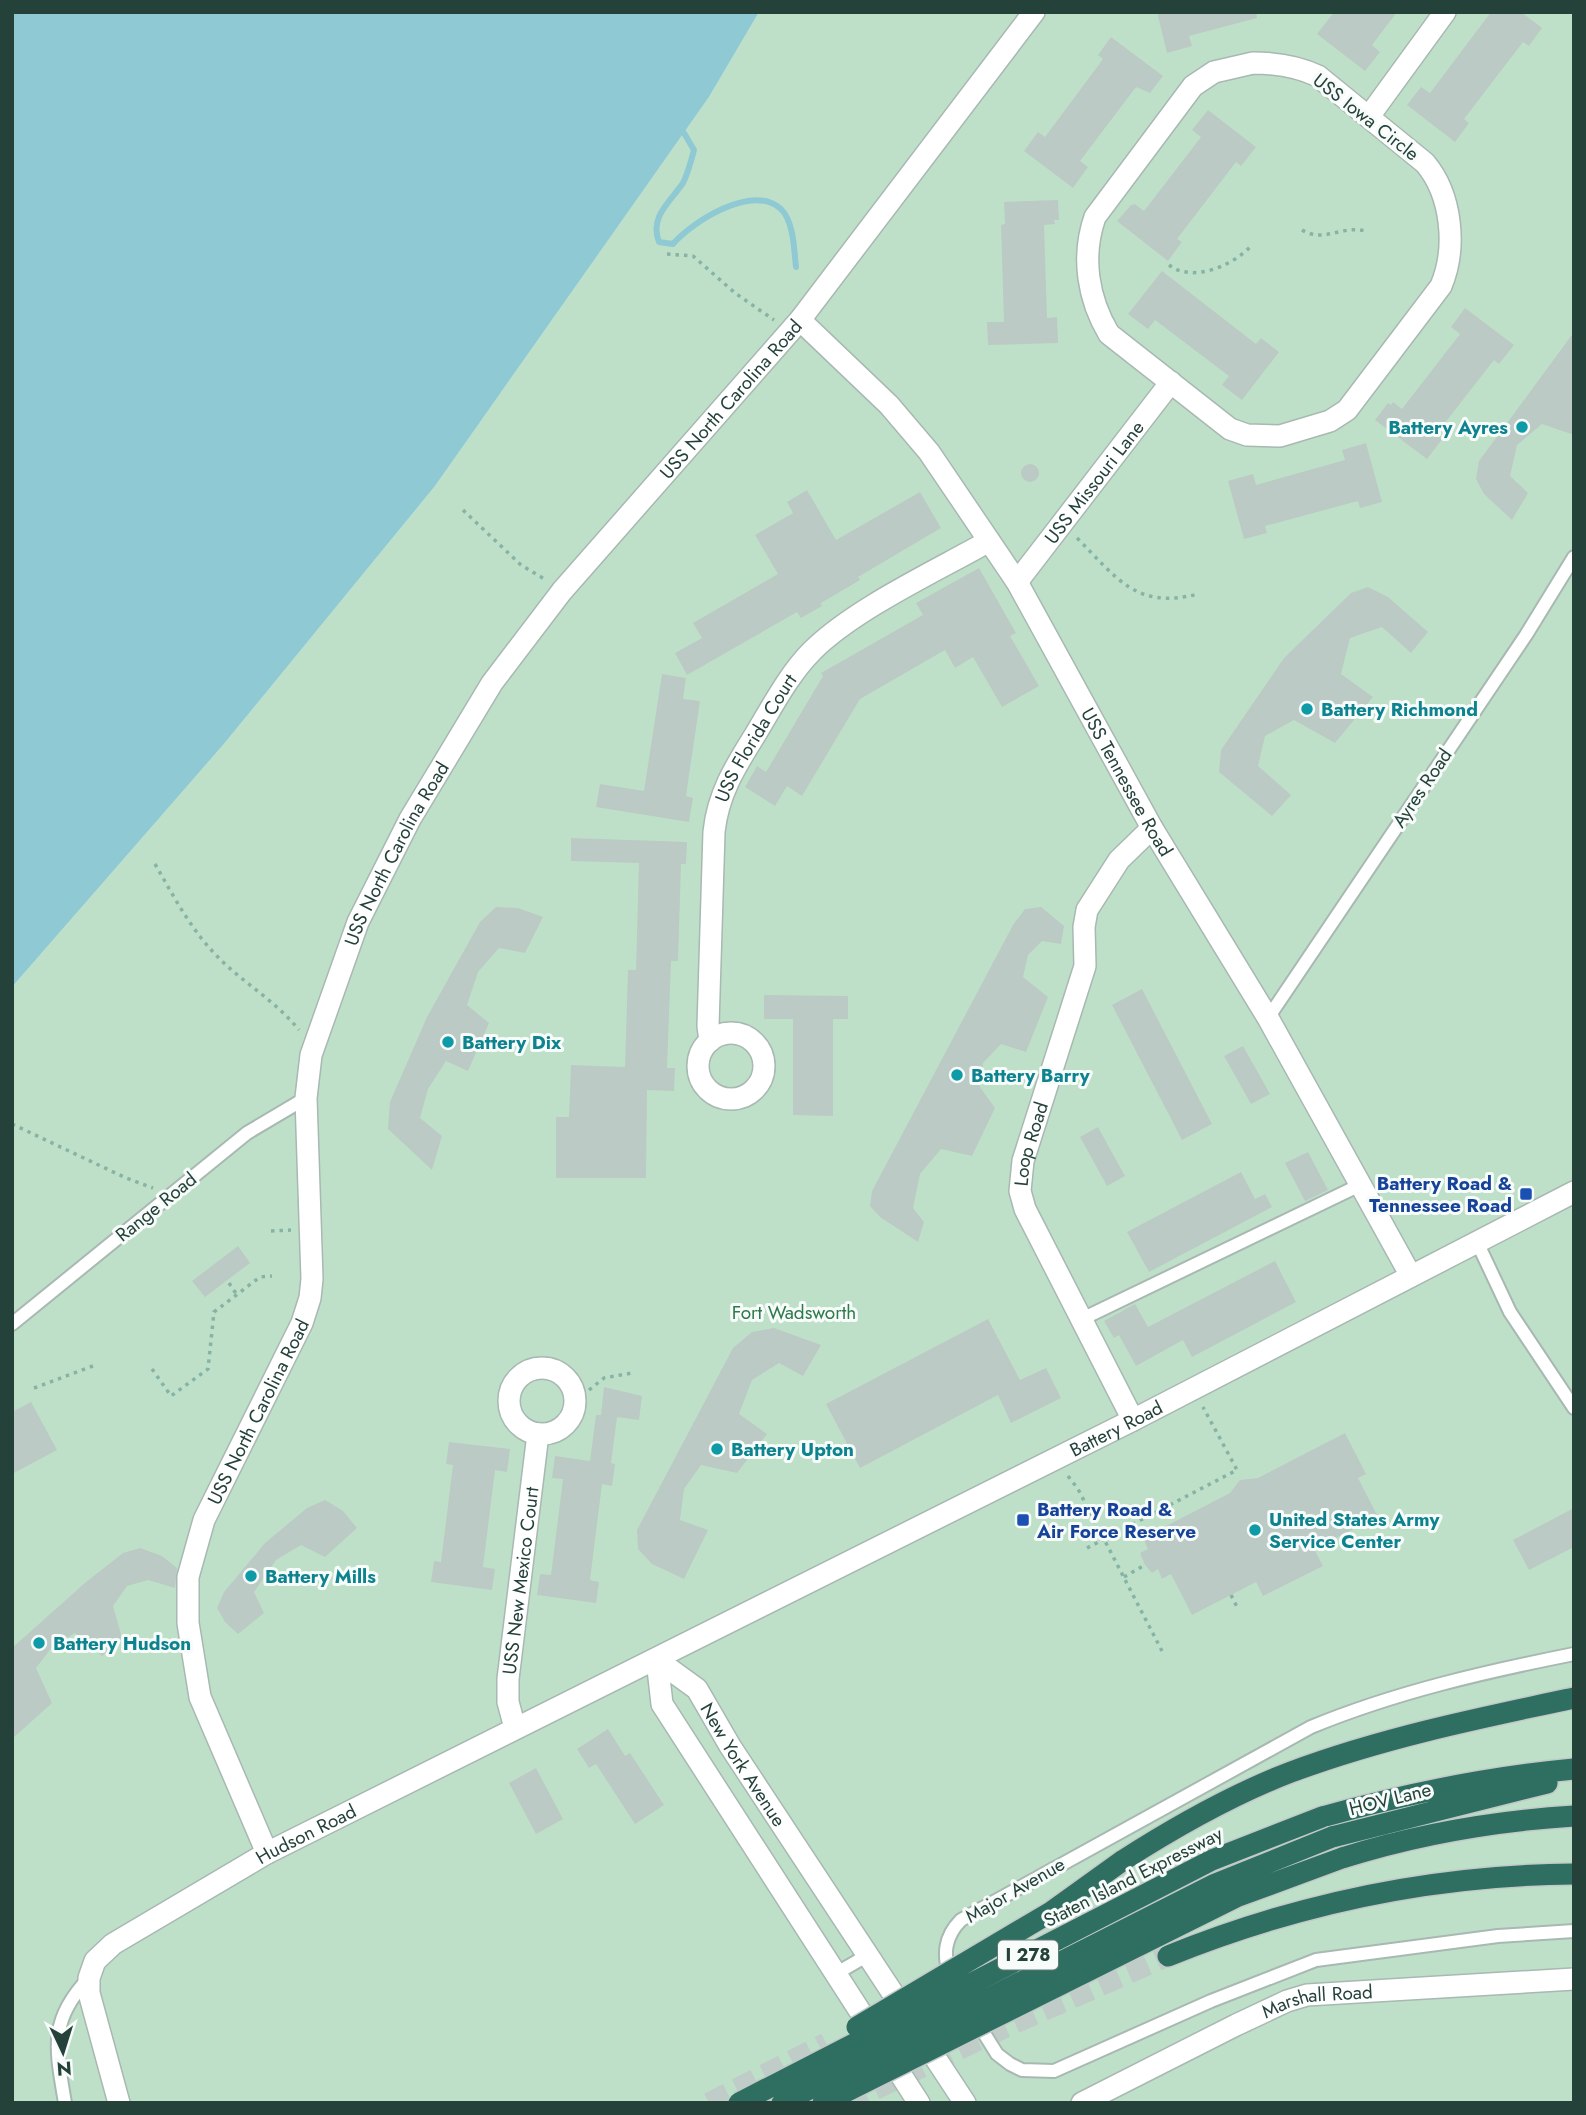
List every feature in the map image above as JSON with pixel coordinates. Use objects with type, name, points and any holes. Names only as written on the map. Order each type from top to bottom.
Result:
[{"type":"highway","name":"Staten Island Expressway","points":[[826,2043],[976,1959],[1051,1912],[1122,1861],[1227,1800],[1292,1772],[1451,1724],[1574,1698]]},
{"type":"highway","name":"Staten Island Expressway","points":[[739,2103],[1212,1860],[1322,1818],[1388,1798],[1464,1783],[1574,1769]]},
{"type":"highway","points":[[1460,1806],[1574,1775]]},
{"type":"highway","points":[[1460,1806],[1574,1814]]},
{"type":"highway","name":"HOV Lane","points":[[782,2103],[1213,1885],[1332,1837],[1460,1806]]},
{"type":"highway","name":"I 278","points":[[823,2103],[1236,1897],[1342,1858],[1436,1833],[1574,1814]]},
{"type":"highway","points":[[1168,1956],[1243,1927],[1356,1895],[1461,1879],[1574,1874]]},
{"type":"street","name":"USS North Carolina Road","points":[[267,1853],[200,1697],[188,1623],[188,1577],[204,1520],[302,1323],[310,1298],[312,1279],[306,1098],[313,1048],[345,955],[384,866],[492,683],[562,591],[796,326],[1034,12]]},
{"type":"street","points":[[1370,115],[1445,12]]},
{"type":"street","name":"USS Iowa Circle","points":[[1253,63],[1279,64],[1303,69],[1318,76],[1370,115],[1425,163],[1441,188],[1448,222],[1450,258],[1441,286],[1351,406],[1319,425],[1280,436],[1247,435],[1230,429],[1171,382],[1110,334],[1096,313],[1089,289],[1089,240],[1095,217],[1183,96],[1214,72],[1253,63]]},
{"type":"street","name":"USS Tennessee Road","points":[[796,326],[889,405],[929,452],[1017,582],[1152,828],[1268,1018],[1411,1276]]},
{"type":"street","name":"USS Missouri Lane","points":[[1017,582],[1171,382]]},
{"type":"street","name":"USS Florida Court","points":[[710,1041],[708,1026],[715,832],[720,795],[727,780],[800,664],[822,642],[846,624],[989,541]]},
{"type":"street","name":"Loop Road","points":[[1133,1420],[1025,1209],[1020,1191],[1020,1175],[1085,967],[1084,927],[1087,910],[1119,860],[1152,828]]},
{"type":"street","name":"Battery Road","points":[[657,1660],[1133,1420],[1574,1192]]},
{"type":"street","name":"USS New Mexico Court","points":[[515,1728],[508,1702],[508,1679],[538,1434]]},
{"type":"street","name":"Hudson Road","points":[[89,1978],[95,1961],[113,1944],[267,1853],[657,1660]]},
{"type":"street","name":"New York Avenue","points":[[657,1660],[697,1689],[730,1746],[965,2103]]},
{"type":"street","name":"New York Avenue","points":[[657,1660],[662,1704],[919,2103]]},
{"type":"street","points":[[709,1778],[730,1746]]},
{"type":"street","points":[[89,1978],[92,2012],[118,2103]]},
{"type":"street","name":"Marshall Road","points":[[1082,2103],[1236,2025],[1287,2001],[1307,1995],[1574,1979]]},
{"type":"lane","name":"Ayres Road","points":[[1268,1018],[1526,635],[1574,557]]},
{"type":"lane","name":"Range Road","points":[[12,1324],[247,1133],[306,1098]]},
{"type":"lane","points":[[1082,1319],[1360,1185]]},
{"type":"lane","points":[[1477,1242],[1510,1312],[1574,1408]]},
{"type":"lane","name":"Major Avenue","points":[[1574,1654],[1470,1675],[1353,1710],[1311,1727],[972,1913],[951,1929],[944,1954],[951,1978],[997,2054],[1022,2070],[1054,2071],[1211,2001],[1316,1960],[1498,1936],[1574,1931]]},
{"type":"lane","points":[[837,1973],[867,1955]]},
{"type":"lane","points":[[65,2103],[56,2036],[66,2006],[89,1978]]},
{"type":"path","points":[[1302,230],[1318,237],[1353,229],[1368,232]]},
{"type":"path","points":[[1169,265],[1179,271],[1196,273],[1234,260],[1250,247]]},
{"type":"path","points":[[667,254],[693,256],[735,293],[796,326]]},
{"type":"path","points":[[463,510],[521,565],[562,591]]},
{"type":"path","points":[[1076,538],[1125,587],[1137,593],[1158,599],[1178,599],[1198,594]]},
{"type":"path","points":[[155,864],[197,933],[216,956],[277,1004],[313,1048]]},
{"type":"path","points":[[12,1124],[126,1178],[172,1194]]},
{"type":"path","points":[[152,1368],[171,1396],[208,1369],[214,1312],[260,1277],[272,1276]]},
{"type":"path","points":[[229,1283],[237,1295]]},
{"type":"path","points":[[34,1388],[93,1366]]},
{"type":"path","points":[[589,1390],[612,1375],[632,1373]]},
{"type":"path","points":[[1087,1548],[1237,1471],[1203,1407]]},
{"type":"path","points":[[1068,1476],[1162,1650]]},
{"type":"path","points":[[1124,1577],[1145,1565]]},
{"type":"path","points":[[1231,1595],[1238,1609]]},
{"type":"green space","name":"Fort Wadsworth","points":[[759,12],[1574,12],[1574,2103],[12,2103],[12,987],[223,745],[435,486],[709,97]]},
{"type":"water","points":[[12,12],[759,12],[709,97],[435,486],[223,745],[12,987]]},
{"type":"building","points":[[1157,12],[1256,12],[1257,18],[1189,36],[1192,46],[1167,53]]},
{"type":"building","points":[[1334,12],[1397,12],[1372,45],[1380,52],[1365,71],[1317,34]]},
{"type":"building","points":[[1491,12],[1521,12],[1542,28],[1529,46],[1523,42],[1464,119],[1469,123],[1455,142],[1407,105],[1421,87],[1430,93]]},
{"type":"building","points":[[1111,37],[1163,76],[1150,93],[1136,87],[1080,161],[1088,167],[1073,188],[1024,151],[1038,132],[1045,137],[1103,59],[1098,55]]},
{"type":"building","points":[[1208,110],[1256,147],[1241,166],[1236,162],[1177,239],[1182,242],[1168,261],[1117,221],[1131,205],[1135,204],[1144,211],[1201,137],[1192,130]]},
{"type":"building","points":[[1058,200],[1059,220],[1054,220],[1055,224],[1044,225],[1047,318],[1057,317],[1058,343],[988,345],[987,322],[1004,322],[1001,225],[1005,224],[1004,202]]},
{"type":"building","points":[[1162,271],[1256,344],[1261,338],[1279,352],[1242,400],[1222,385],[1229,376],[1155,320],[1148,329],[1128,314]]},
{"type":"building","points":[[1465,308],[1514,345],[1499,364],[1494,360],[1437,433],[1443,438],[1427,459],[1375,420],[1388,403],[1391,405],[1393,402],[1402,409],[1460,334],[1451,327]]},
{"type":"building","name":"Battery Ayres","points":[[1574,332],[1574,435],[1542,424],[1517,445],[1510,476],[1528,493],[1512,520],[1484,494],[1476,479],[1479,461]]},
{"type":"building","points":[[1366,443],[1382,502],[1360,508],[1358,501],[1265,526],[1267,533],[1244,539],[1228,481],[1253,474],[1256,485],[1345,460],[1342,450]]},
{"type":"building","points":[[1030,464],[1036,467],[1039,473],[1036,479],[1030,482],[1024,479],[1021,473],[1024,467]]},
{"type":"building","points":[[807,490],[836,540],[920,492],[941,528],[858,577],[860,580],[821,603],[822,606],[801,618],[797,612],[687,675],[675,653],[702,638],[693,623],[778,574],[755,535],[793,513],[787,502]]},
{"type":"building","points":[[979,568],[1016,633],[1010,636],[1039,686],[1002,707],[973,657],[955,668],[945,650],[860,699],[802,796],[787,786],[775,806],[745,787],[757,766],[766,772],[823,676],[821,673],[923,615],[916,603]]},
{"type":"building","name":"Battery Richmond","points":[[1368,587],[1388,597],[1428,632],[1411,653],[1382,627],[1350,638],[1341,674],[1373,697],[1335,743],[1294,720],[1265,736],[1258,766],[1291,795],[1272,816],[1219,772],[1221,750],[1284,658],[1351,593]]},
{"type":"building","points":[[662,674],[686,678],[683,699],[700,701],[686,796],[693,798],[689,822],[596,807],[600,784],[644,791]]},
{"type":"building","points":[[571,838],[687,842],[686,864],[681,864],[678,961],[671,961],[667,1068],[675,1068],[674,1091],[647,1090],[646,1178],[556,1178],[556,1117],[569,1117],[571,1065],[625,1067],[628,970],[636,970],[639,863],[571,861]]},
{"type":"building","name":"Battery Dix","points":[[496,907],[518,908],[543,917],[525,953],[499,948],[478,972],[467,1005],[489,1023],[468,1071],[446,1061],[428,1089],[420,1118],[442,1136],[432,1170],[388,1129],[390,1102],[427,1017],[480,922]]},
{"type":"building","name":"Battery Barry","points":[[1041,907],[1064,926],[1061,944],[1042,941],[1028,955],[1023,977],[1048,997],[1026,1052],[1001,1044],[983,1063],[980,1087],[995,1108],[972,1156],[941,1149],[920,1174],[913,1208],[924,1222],[918,1242],[880,1217],[870,1206],[872,1191],[1013,925],[1025,909]]},
{"type":"building","points":[[1142,989],[1212,1124],[1182,1140],[1112,1005]]},
{"type":"building","points":[[764,995],[848,996],[848,1019],[833,1019],[833,1116],[793,1115],[793,1019],[764,1019]]},
{"type":"building","points":[[1243,1046],[1270,1094],[1251,1104],[1224,1056]]},
{"type":"building","points":[[1098,1127],[1125,1176],[1107,1186],[1080,1137]]},
{"type":"building","points":[[1308,1152],[1328,1190],[1305,1201],[1285,1163]]},
{"type":"building","points":[[1241,1172],[1255,1199],[1265,1194],[1272,1207],[1149,1272],[1127,1232]]},
{"type":"building","points":[[238,1246],[250,1263],[205,1297],[192,1281]]},
{"type":"building","points":[[1275,1261],[1296,1302],[1192,1357],[1183,1340],[1136,1366],[1119,1335],[1114,1338],[1104,1321],[1135,1304],[1148,1327]]},
{"type":"building","points":[[988,1319],[1020,1380],[1046,1368],[1061,1398],[1011,1423],[998,1395],[860,1468],[826,1404]]},
{"type":"building","name":"Battery Upton","points":[[774,1328],[821,1345],[803,1376],[779,1363],[752,1380],[739,1414],[767,1434],[737,1473],[701,1465],[684,1489],[680,1520],[708,1530],[684,1579],[652,1564],[638,1549],[637,1530],[733,1348],[752,1332]]},
{"type":"building","points":[[604,1387],[642,1396],[639,1420],[617,1417],[611,1463],[615,1464],[612,1486],[602,1484],[590,1580],[599,1582],[596,1603],[537,1595],[540,1574],[551,1575],[563,1479],[552,1478],[555,1456],[590,1461],[596,1415],[601,1415]]},
{"type":"building","points":[[31,1402],[57,1450],[12,1474],[12,1412]]},
{"type":"building","name":"United States Army Service Center","points":[[1345,1433],[1366,1474],[1358,1478],[1378,1517],[1314,1549],[1323,1566],[1263,1596],[1256,1582],[1192,1615],[1171,1574],[1162,1579],[1158,1569],[1152,1573],[1145,1565],[1140,1553],[1148,1549],[1143,1538],[1230,1493],[1240,1480],[1258,1478]]},
{"type":"building","points":[[449,1442],[510,1449],[507,1472],[495,1470],[483,1567],[495,1569],[492,1590],[431,1582],[434,1561],[441,1562],[453,1465],[446,1464]]},
{"type":"building","name":"Battery Mills","points":[[325,1500],[343,1511],[357,1528],[325,1557],[301,1545],[276,1560],[254,1592],[264,1613],[238,1634],[225,1622],[217,1608],[224,1592],[265,1543],[307,1508]]},
{"type":"building","points":[[1574,1508],[1574,1547],[1529,1570],[1513,1540]]},
{"type":"building","name":"Battery Hudson","points":[[140,1548],[162,1556],[177,1568],[175,1588],[148,1580],[127,1586],[113,1606],[122,1638],[102,1656],[75,1633],[52,1647],[36,1668],[52,1703],[12,1739],[12,1648],[123,1553]]},
{"type":"building","points":[[608,1729],[625,1756],[630,1753],[664,1805],[635,1824],[596,1764],[589,1768],[577,1749]]},
{"type":"building","points":[[536,1768],[563,1819],[536,1834],[509,1783]]},
{"type":"waterway","points":[[684,133],[694,150],[683,183],[659,217],[659,242],[673,244],[708,216],[739,203],[755,200],[769,202],[781,209],[789,221],[796,267]]},
{"type":"tunnel","points":[[847,2103],[1004,2028],[1168,1956]]},
{"type":"tunnel","points":[[709,2103],[826,2043]]},
{"type":"place","name":"Battery Ayres","points":[[1522,427]]},
{"type":"place","name":"Battery Richmond","points":[[1307,709]]},
{"type":"place","name":"Battery Dix","points":[[448,1042]]},
{"type":"place","name":"Battery Barry","points":[[957,1075]]},
{"type":"place","name":"Battery Road & Tennessee Road","points":[[1526,1194]]},
{"type":"place","name":"Battery Upton","points":[[717,1449]]},
{"type":"place","name":"Battery Road & Air Force Reserve","points":[[1023,1520]]},
{"type":"place","name":"United States Army Service Center","points":[[1255,1530]]},
{"type":"place","name":"Battery Mills","points":[[251,1576]]},
{"type":"place","name":"Battery Hudson","points":[[39,1643]]}]
